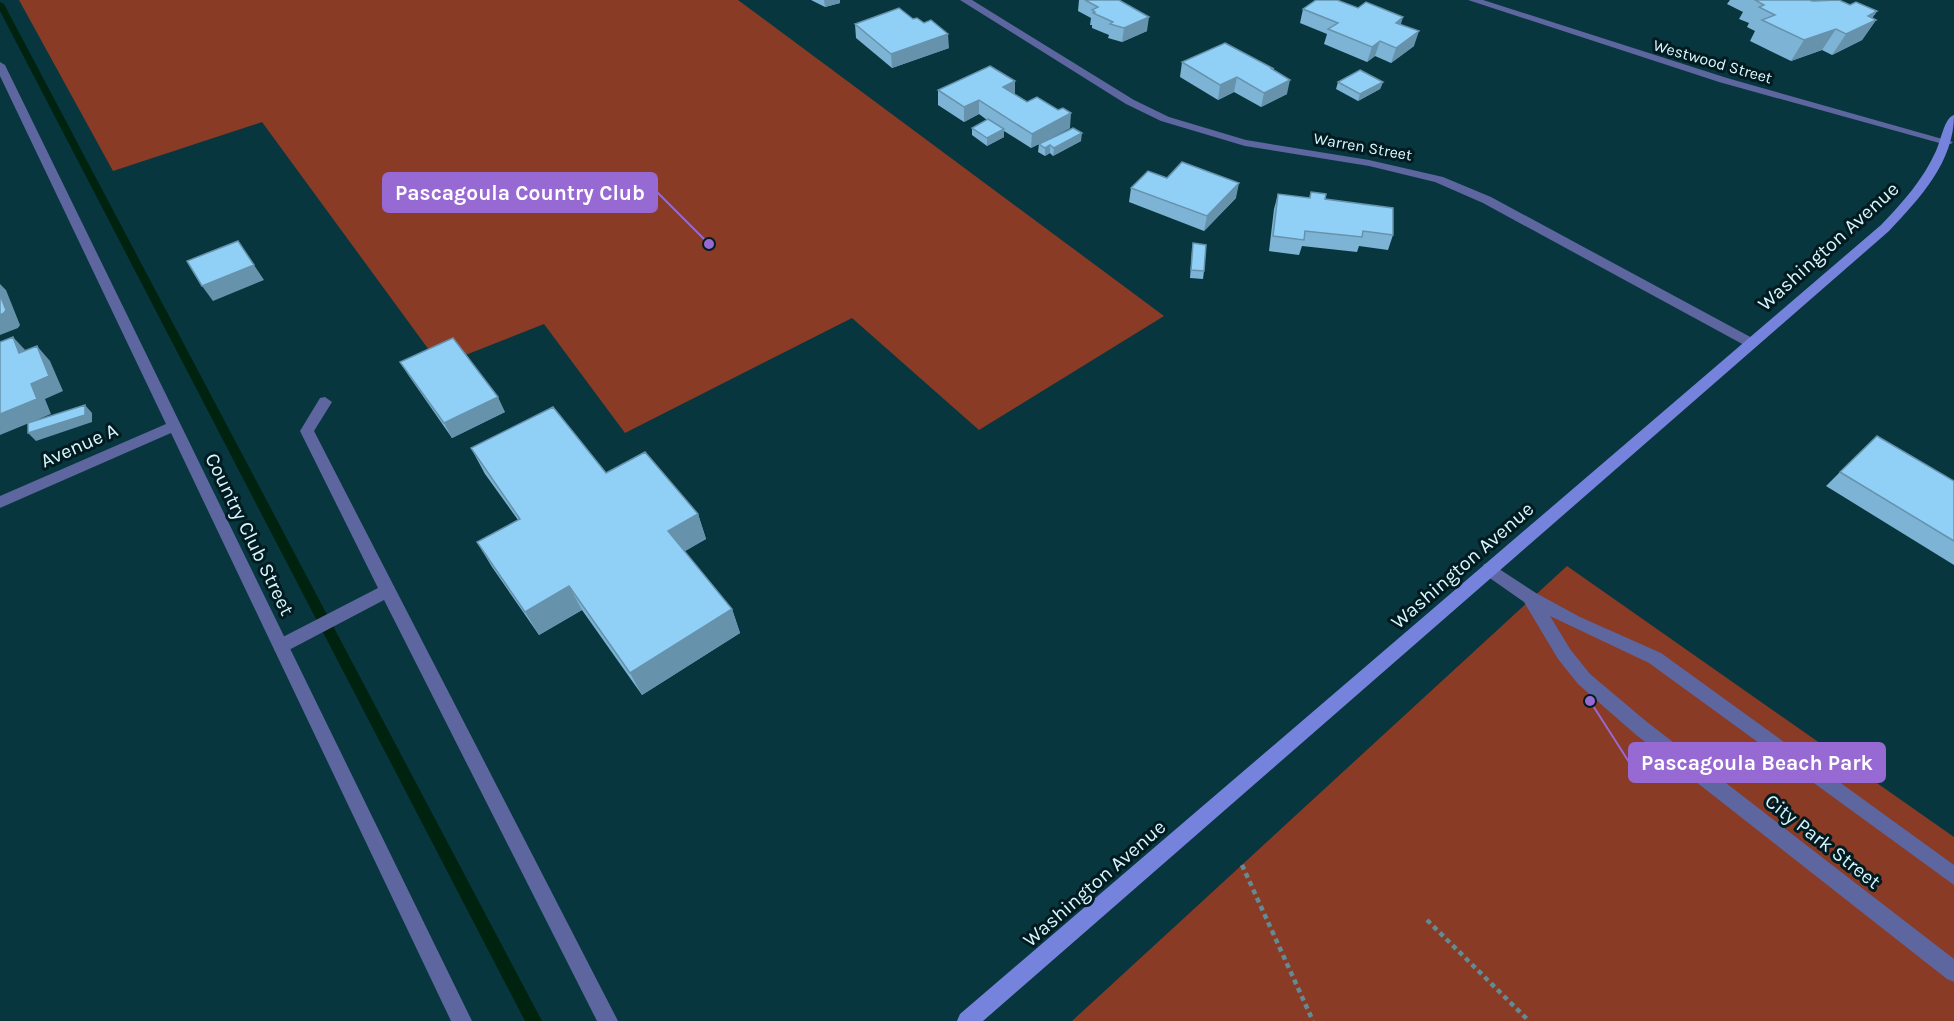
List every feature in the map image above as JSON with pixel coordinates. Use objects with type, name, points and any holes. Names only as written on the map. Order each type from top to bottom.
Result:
[{"type":"street","name":"Warren Street","points":[[965,0],[1130,102],[1165,119],[1245,143],[1379,165],[1439,179],[1487,200],[1751,343]]},
{"type":"street","name":"Westwood Street","points":[[1473,0],[1723,80],[1947,142]]},
{"type":"street","name":"Country Club Street","points":[[0,66],[4,84],[174,426],[462,1021]]},
{"type":"street","name":"Washington Avenue","points":[[967,1021],[1902,211],[1932,173],[1947,142],[1954,118]]},
{"type":"street","points":[[325,402],[307,431],[608,1021]]},
{"type":"street","name":"Avenue A","points":[[0,502],[174,426]]},
{"type":"street","name":"City Park Street","points":[[1490,569],[1530,597],[1564,654],[1584,679],[1641,728],[1954,972]]},
{"type":"street","points":[[281,646],[387,591]]},
{"type":"street","points":[[1530,597],[1574,622],[1655,658],[1954,876]]},
{"type":"path","points":[[1242,865],[1313,1021]]},
{"type":"path","points":[[1427,920],[1529,1021]]},
{"type":"shaded area","points":[[19,0],[738,0],[1164,316],[979,430],[852,318],[625,433],[544,324],[440,365],[262,122],[113,171]]},
{"type":"shaded area","points":[[1567,566],[1954,837],[1954,1021],[1072,1021]]},
{"type":"building","points":[[1085,0],[1119,0],[1149,17],[1124,28],[1110,24],[1113,22],[1093,13],[1095,12],[1092,10],[1098,7]]},
{"type":"building","points":[[1316,0],[1337,0],[1358,8],[1366,2],[1403,17],[1396,23],[1419,31],[1396,48],[1380,41],[1372,47],[1328,29],[1338,23],[1303,9]]},
{"type":"building","points":[[1755,0],[1839,0],[1850,5],[1856,2],[1877,11],[1868,16],[1876,20],[1846,34],[1836,29],[1804,40],[1762,20],[1775,15],[1759,7],[1764,5]]},
{"type":"building","points":[[899,8],[913,19],[917,18],[924,23],[931,20],[948,34],[891,54],[855,24]]},
{"type":"building","points":[[1225,43],[1290,80],[1264,93],[1237,77],[1220,85],[1182,62]]},
{"type":"building","points":[[990,66],[1015,81],[1003,87],[1027,102],[1037,97],[1058,110],[1063,108],[1071,113],[1032,134],[979,100],[964,107],[938,90]]},
{"type":"building","points":[[1360,70],[1383,82],[1360,94],[1338,82]]},
{"type":"building","points":[[988,119],[1004,129],[987,138],[972,128]]},
{"type":"building","points":[[1073,128],[1082,133],[1054,148],[1050,145],[1045,148],[1039,144]]},
{"type":"building","points":[[1182,162],[1239,183],[1207,216],[1131,188],[1148,171],[1167,178]]},
{"type":"building","points":[[1311,192],[1326,194],[1325,199],[1393,208],[1393,235],[1363,231],[1362,237],[1305,231],[1304,240],[1273,236],[1278,194],[1310,198]]},
{"type":"building","points":[[238,241],[254,265],[202,286],[187,261]]},
{"type":"building","points":[[1193,243],[1206,245],[1204,271],[1191,270]]},
{"type":"building","points":[[0,295],[6,310],[0,315]]},
{"type":"building","points":[[13,337],[19,353],[37,346],[49,376],[31,384],[37,399],[0,414],[0,342]]},
{"type":"building","points":[[453,338],[498,397],[444,423],[400,362]]},
{"type":"building","points":[[85,405],[85,415],[28,433],[28,423]]},
{"type":"building","points":[[553,407],[606,473],[645,452],[698,514],[668,531],[732,609],[630,673],[569,586],[525,612],[477,542],[520,519],[471,448]]},
{"type":"building","points":[[1877,436],[1954,481],[1954,541],[1840,472]]},
{"type":"waterway","points":[[0,4],[534,1021]]},
{"type":"place","name":"Pascagoula Country Club","points":[[709,244]]},
{"type":"place","name":"Pascagoula Beach Park","points":[[1590,701]]}]
